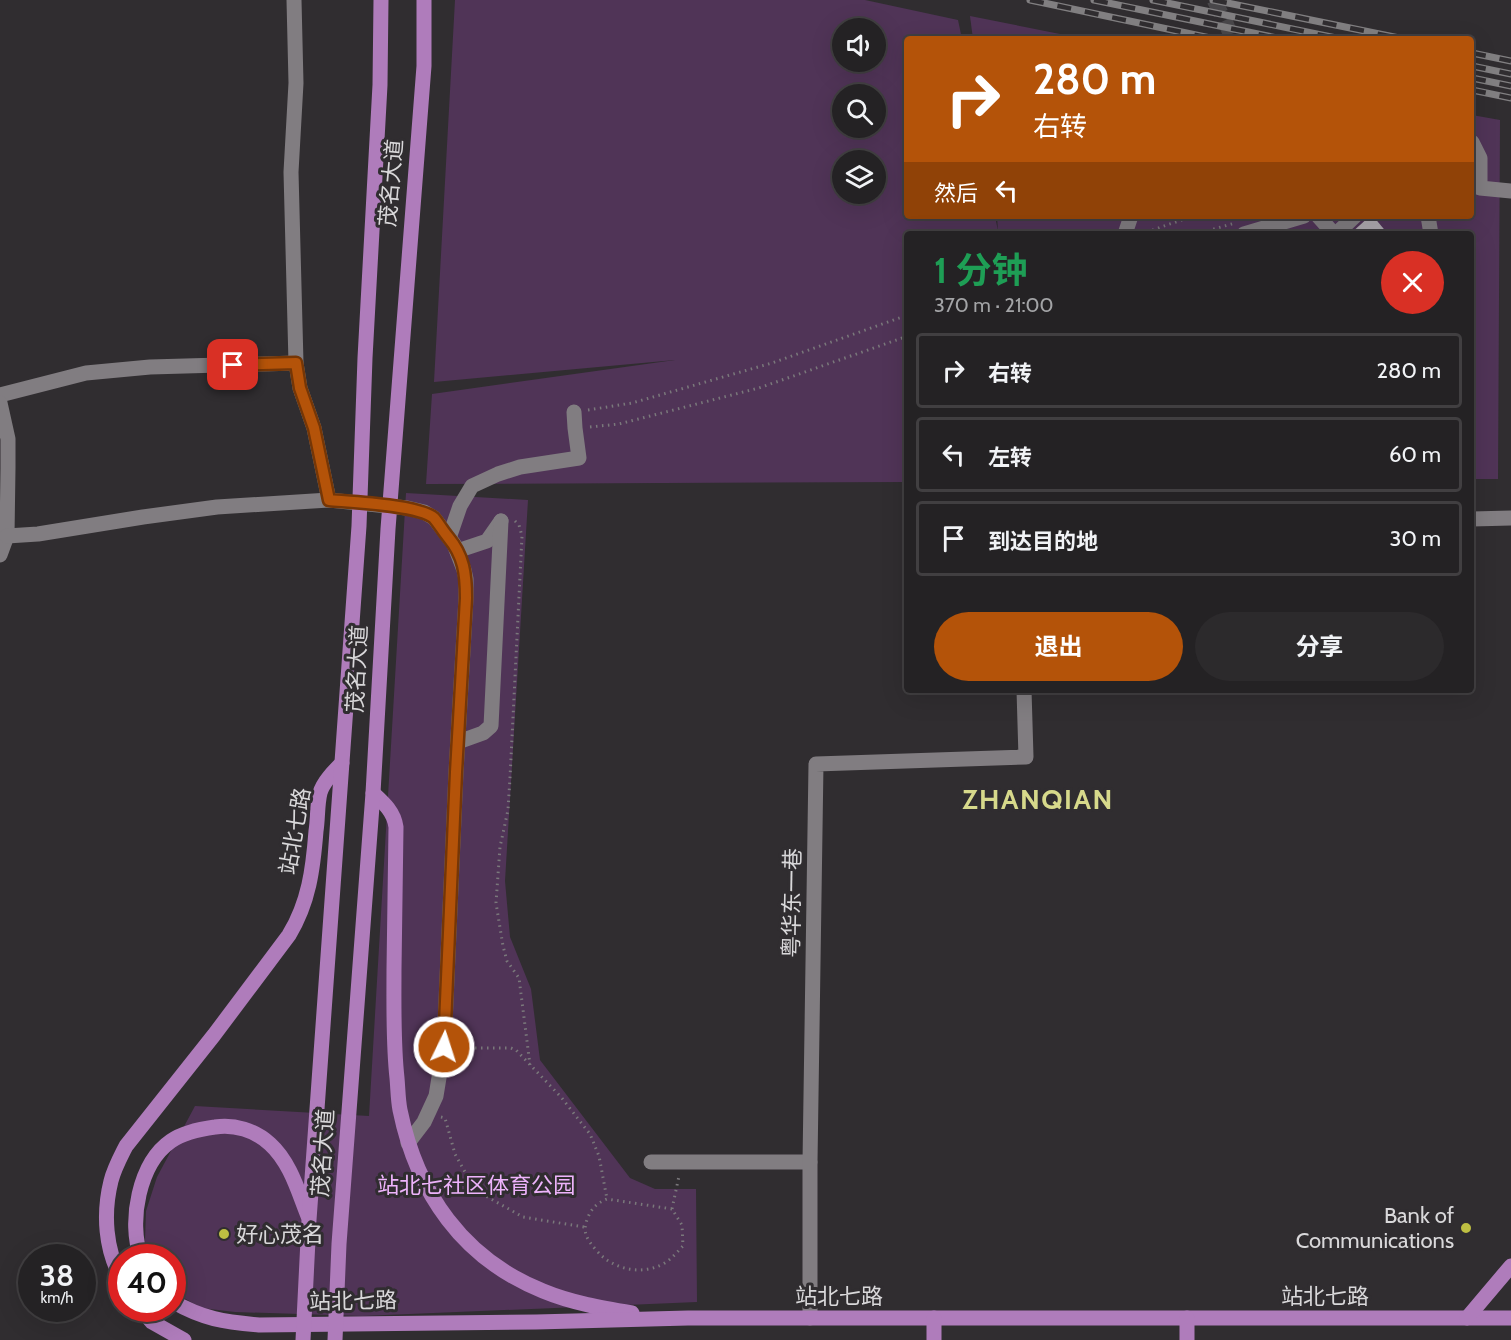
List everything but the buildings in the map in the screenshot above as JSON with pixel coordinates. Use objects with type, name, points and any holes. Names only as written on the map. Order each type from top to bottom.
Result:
[{"type":"main road","name":"茂名大道","points":[[303,1340],[309,1220],[359,526],[365,358],[380,85],[381,0]]},
{"type":"main road","name":"茂名大道","points":[[335,1340],[339,1244],[373,793],[400,358],[424,66],[424,0]]},
{"type":"main road","name":"站北七路","points":[[109,1244],[106,1223],[111,1182],[126,1146],[214,1035],[296,923],[308,888],[320,792],[342,763]]},
{"type":"main road","points":[[373,793],[387,806],[396,827],[393,1022],[399,1108],[412,1157],[427,1188],[448,1221],[472,1247],[519,1280],[543,1291],[599,1308],[643,1315],[688,1318]]},
{"type":"main road","points":[[138,1244],[136,1211],[144,1178],[159,1152],[179,1136],[192,1131],[224,1126],[257,1134],[278,1153],[289,1171],[309,1220]]},
{"type":"main road","points":[[1467,1318],[1511,1266]]},
{"type":"main road","name":"站北七路","points":[[186,1309],[216,1320],[259,1325],[536,1323],[688,1318],[1511,1318]]},
{"type":"main road","points":[[934,1318],[934,1340]]},
{"type":"main road","points":[[1187,1318],[1187,1340]]},
{"type":"main road","points":[[152,1322],[184,1340]]},
{"type":"street","points":[[294,0],[296,83],[291,172],[296,363],[300,388],[314,428],[329,500]]},
{"type":"street","points":[[1474,146],[1480,158],[1476,188],[1511,191]]},
{"type":"street","points":[[1240,228],[1288,219]]},
{"type":"street","points":[[1321,219],[1332,231]]},
{"type":"street","points":[[1338,231],[1352,219]]},
{"type":"street","points":[[0,395],[86,373],[150,368],[296,363]]},
{"type":"street","points":[[0,403],[8,440],[7,536],[0,555]]},
{"type":"street","points":[[448,538],[460,506],[472,486],[520,467],[579,459],[574,412]]},
{"type":"street","points":[[7,536],[38,534],[217,507],[329,500],[407,508],[424,512],[434,518],[454,544],[464,570],[466,588],[444,1047],[436,1096],[424,1122],[408,1143]]},
{"type":"street","points":[[1474,519],[1511,518]]},
{"type":"street","points":[[458,551],[488,540],[501,521]]},
{"type":"street","points":[[458,742],[483,733],[491,726],[501,521]]},
{"type":"street","name":"粤华东一巷","points":[[810,1318],[816,764],[1026,756],[1024,693]]},
{"type":"street","points":[[651,1162],[810,1162]]},
{"type":"path","points":[[1149,231],[1184,219]]},
{"type":"path","points":[[1218,231],[1240,228]]},
{"type":"path","points":[[574,412],[632,403],[772,363],[904,316]]},
{"type":"path","points":[[574,428],[619,424],[759,388],[904,337]]},
{"type":"path","points":[[501,521],[510,518],[519,525],[522,536],[508,810],[500,847],[496,903],[507,961],[519,978],[530,1065]]},
{"type":"path","points":[[444,1047],[516,1050],[561,1097],[590,1134],[599,1156],[607,1199]]},
{"type":"path","points":[[429,1112],[445,1118],[455,1154],[474,1190],[523,1216],[584,1227]]},
{"type":"path","points":[[672,1209],[607,1199],[598,1202],[584,1227],[588,1240],[604,1260],[622,1268],[643,1270],[663,1264],[683,1246],[682,1225],[672,1209],[681,1162]]},
{"type":"green space","points":[[455,0],[865,0],[958,20],[961,36],[904,36],[904,219],[996,219],[998,231],[904,231],[904,482],[426,484],[432,394],[675,360],[434,382]]},
{"type":"green space","points":[[970,16],[1070,36],[973,36]]},
{"type":"green space","points":[[1474,115],[1500,120],[1498,479],[1474,479],[1474,231],[998,231],[997,219],[1474,219]]},
{"type":"green space","name":"站北七社区体育公园","points":[[406,493],[528,500],[505,881],[510,937],[531,989],[540,1060],[630,1178],[655,1189],[696,1189],[697,1302],[362,1316],[235,1312],[201,1308],[186,1299],[186,1244],[146,1244],[146,1211],[157,1177],[195,1106],[369,1116]]},
{"type":"tunnel","points":[[1214,0],[1231,36]]},
{"type":"railway","points":[[1030,0],[1201,36]]},
{"type":"railway","points":[[1094,0],[1268,36]]},
{"type":"railway","points":[[1153,0],[1327,36]]},
{"type":"railway","points":[[1213,0],[1389,36]]},
{"type":"railway","points":[[1474,53],[1511,61]]},
{"type":"railway","points":[[1474,66],[1511,74]]},
{"type":"railway","points":[[1474,78],[1511,86]]},
{"type":"railway","points":[[1474,90],[1511,98]]},
{"type":"place","name":"Bank of Communications","points":[[1466,1228]]},
{"type":"place","name":"好心茂名","points":[[224,1234]]},
{"type":"district","name":"ZHANQIAN","points":[[1038,799]]},
{"type":"route","points":[[233,365],[296,363],[300,388],[314,428],[329,500],[407,508],[424,512],[434,518],[454,544],[464,570],[466,598],[444,1047]]}]
